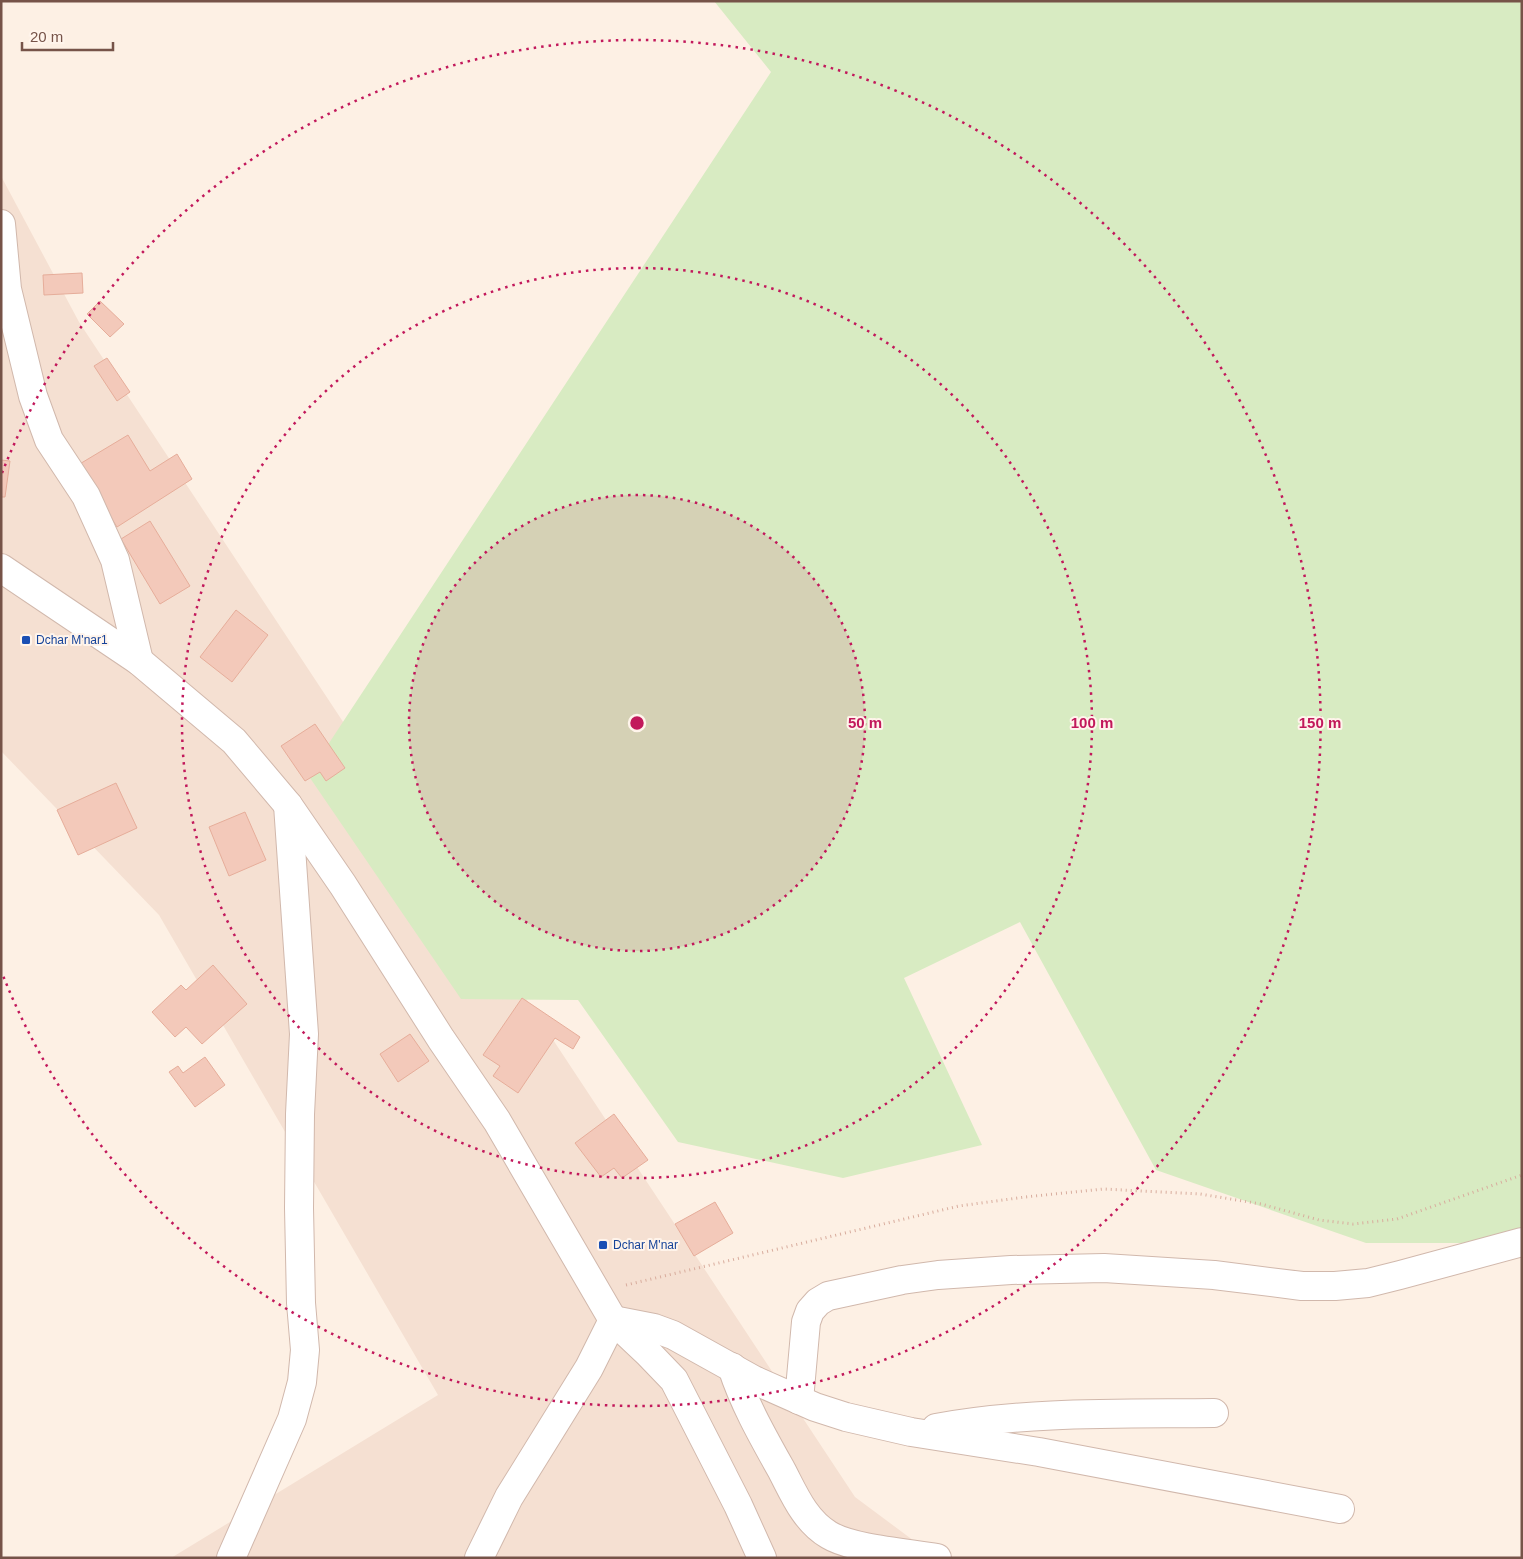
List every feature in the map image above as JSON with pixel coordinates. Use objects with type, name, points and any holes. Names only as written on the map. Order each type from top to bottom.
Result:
[{"type":"street","points":[[1,224],[8,290],[33,396],[49,440],[86,496],[115,560],[139,661]]},
{"type":"street","points":[[1,568],[139,661],[234,741],[288,805],[343,885],[441,1039],[497,1121],[612,1320],[674,1380],[738,1505],[762,1558]]},
{"type":"street","points":[[231,1558],[292,1419],[302,1382],[305,1350],[301,1303],[299,1208],[300,1114],[304,1034],[288,805]]},
{"type":"street","points":[[799,1400],[806,1322],[810,1311],[818,1302],[828,1296],[902,1280],[975,1271],[1104,1268],[1214,1275],[1302,1286],[1335,1286],[1368,1283],[1522,1242]]},
{"type":"street","points":[[612,1320],[654,1328],[673,1335],[754,1380],[799,1400],[846,1417],[912,1432],[1039,1452],[1340,1509]]},
{"type":"street","points":[[478,1558],[509,1497],[589,1368],[612,1320]]},
{"type":"street","points":[[732,1367],[745,1402],[761,1435],[802,1506],[818,1527],[829,1535],[855,1544],[937,1558]]},
{"type":"street","points":[[912,1432],[983,1421],[1030,1417],[1214,1413]]},
{"type":"path","points":[[596,1292],[959,1206],[1025,1197],[1104,1189],[1200,1194],[1261,1204],[1319,1220],[1354,1224],[1397,1219],[1522,1175]]},
{"type":"shaded area","points":[[1,176],[79,322],[855,1497],[937,1558],[171,1558],[438,1395],[159,915],[1,751]]},
{"type":"green space","points":[[714,1],[1522,1],[1522,1243],[1366,1243],[1156,1170],[1020,922],[904,978],[982,1145],[843,1178],[678,1142],[578,1000],[461,999],[308,775],[771,72]]},
{"type":"building","points":[[82,273],[83,293],[44,295],[43,275]]},
{"type":"building","points":[[100,301],[124,324],[110,337],[87,314]]},
{"type":"building","points":[[107,358],[130,392],[117,401],[94,366]]},
{"type":"building","points":[[128,435],[150,471],[177,454],[192,479],[117,527],[78,465]]},
{"type":"building","points":[[1,460],[10,461],[5,497],[1,497]]},
{"type":"building","points":[[150,521],[190,586],[160,604],[121,539]]},
{"type":"building","points":[[236,610],[268,635],[232,682],[200,657]]},
{"type":"building","points":[[315,724],[345,768],[326,781],[320,772],[305,781],[281,746]]},
{"type":"building","points":[[116,783],[137,828],[78,855],[57,810]]},
{"type":"building","points":[[245,812],[266,860],[229,876],[209,827]]},
{"type":"building","points":[[213,965],[247,1004],[202,1044],[186,1027],[175,1037],[152,1012],[181,985],[186,990]]},
{"type":"building","points":[[522,998],[580,1037],[573,1049],[555,1038],[518,1093],[493,1076],[500,1066],[483,1055]]},
{"type":"building","points":[[410,1034],[429,1061],[398,1082],[380,1054]]},
{"type":"building","points":[[205,1057],[225,1085],[195,1107],[169,1072],[178,1066],[183,1073]]},
{"type":"building","points":[[614,1114],[648,1160],[622,1178],[614,1168],[601,1177],[575,1143]]},
{"type":"building","points":[[715,1202],[733,1233],[694,1256],[675,1224]]},
{"type":"place","name":"Dchar M'nar1","points":[[26,640]]},
{"type":"place","name":"Dchar M'nar","points":[[603,1245]]}]
